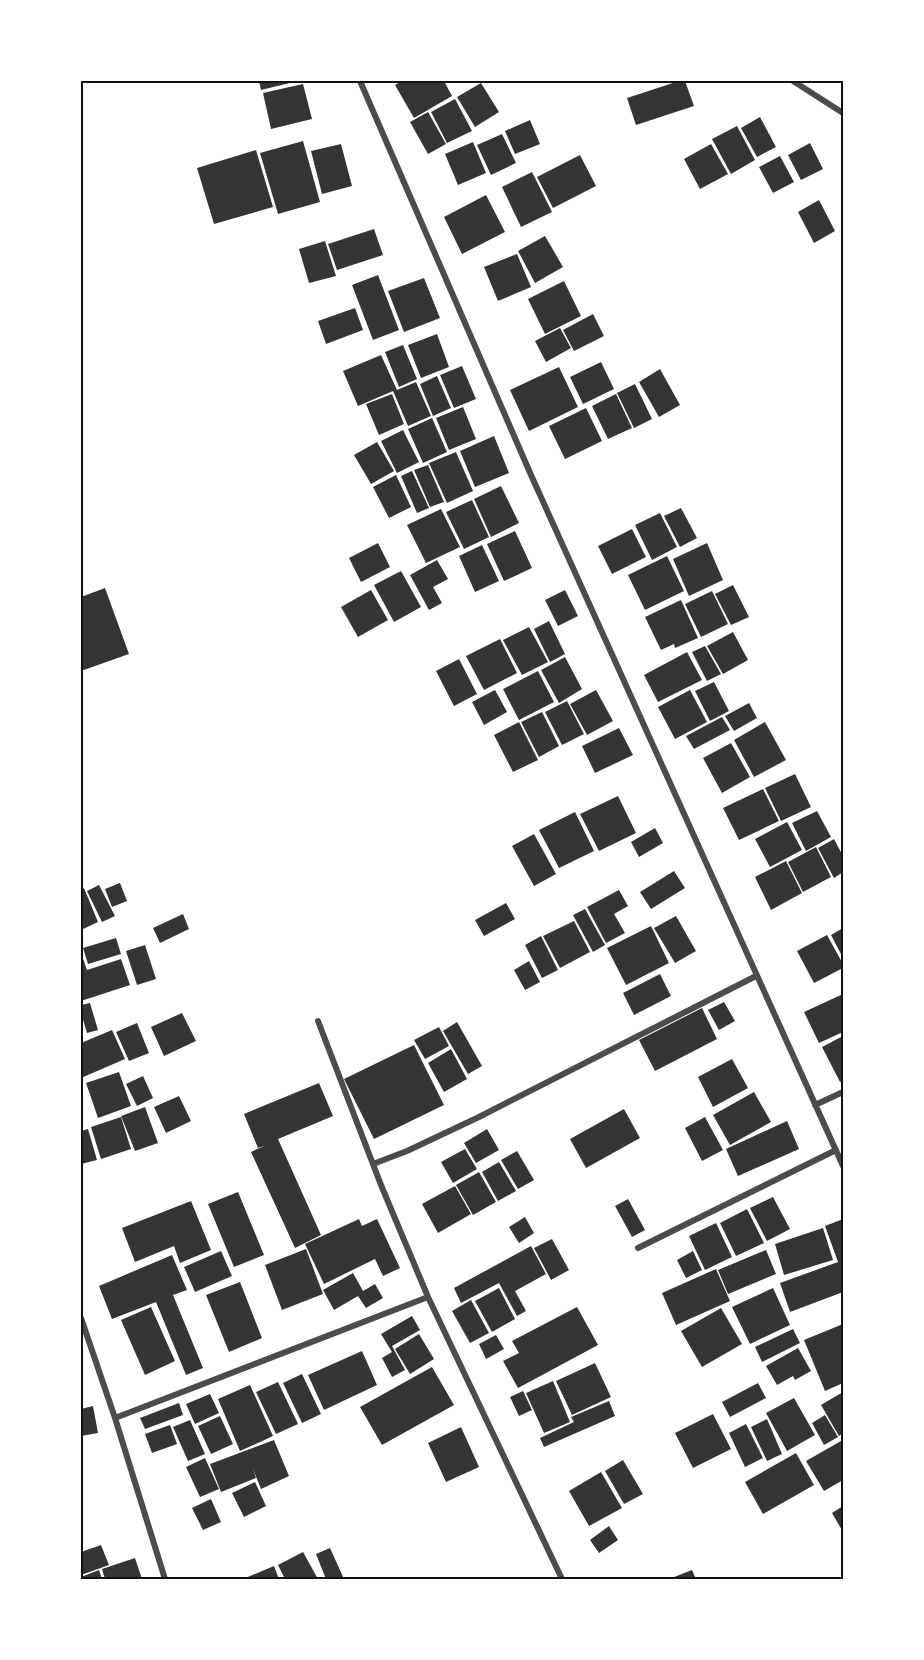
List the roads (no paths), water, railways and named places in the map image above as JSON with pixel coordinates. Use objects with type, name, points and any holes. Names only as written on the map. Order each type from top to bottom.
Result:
[{"type":"street","points":[[360,81],[531,475],[843,1166]]},
{"type":"street","points":[[793,81],[843,113]]},
{"type":"street","points":[[373,1164],[407,1151],[479,1117],[756,976]]},
{"type":"street","points":[[318,1021],[373,1164],[428,1297],[562,1579]]},
{"type":"street","points":[[815,1105],[843,1092]]},
{"type":"street","points":[[638,1248],[836,1150]]},
{"type":"street","points":[[115,1418],[428,1297]]},
{"type":"street","points":[[81,1318],[83,1333],[115,1418],[165,1579]]}]
